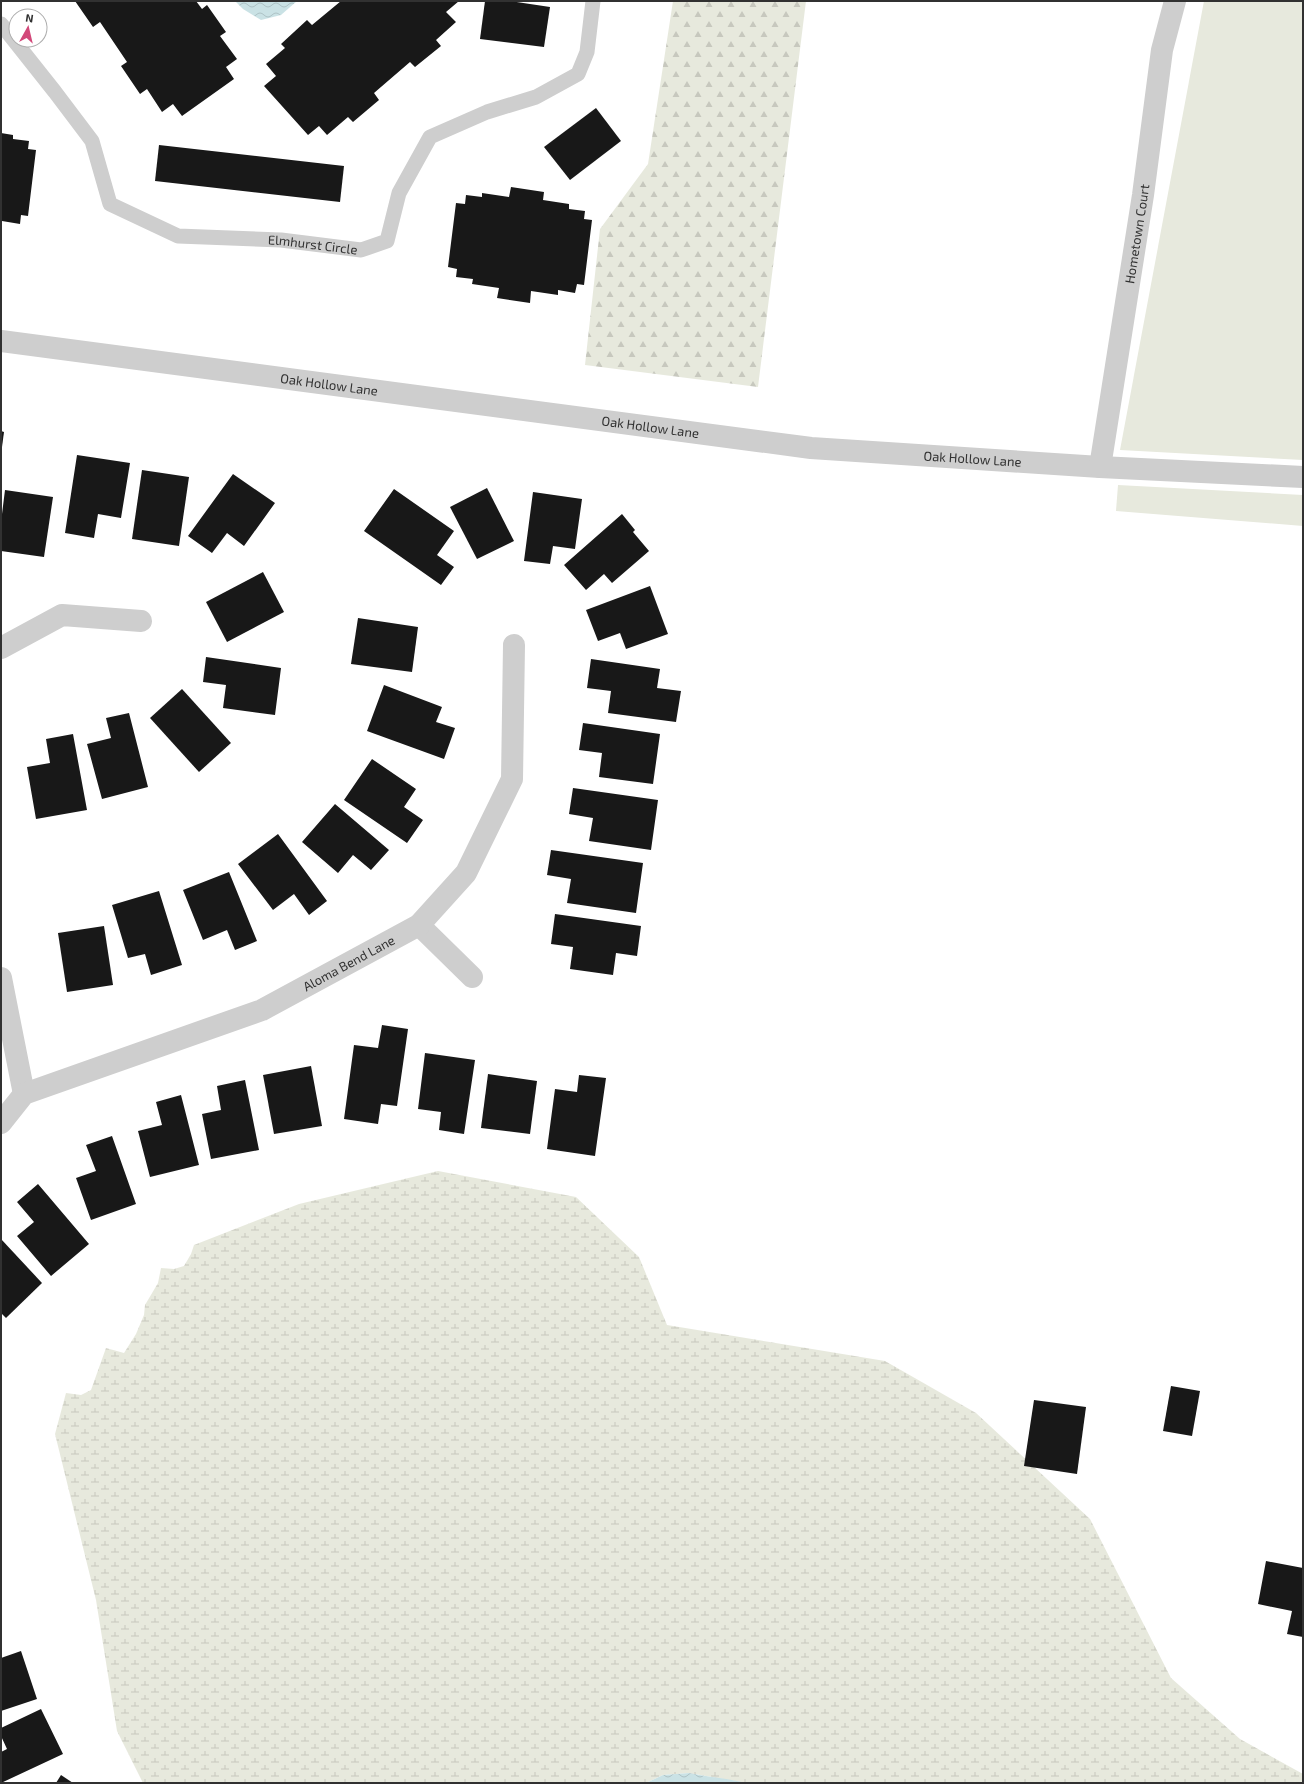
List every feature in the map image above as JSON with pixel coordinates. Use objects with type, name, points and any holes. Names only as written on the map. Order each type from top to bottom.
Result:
[{"type":"street","name":"Hometown Court","points":[[1100,467],[1143,195],[1162,50],[1175,1]]},
{"type":"street","name":"Oak Hollow Lane","points":[[1,341],[811,448],[1100,467],[1303,477]]},
{"type":"street","points":[[1,648],[62,615],[141,621]]},
{"type":"street","name":"Aloma Bend Lane","points":[[24,1094],[262,1010],[419,926],[466,873],[512,778],[514,645]]},
{"type":"street","points":[[419,926],[472,977]]},
{"type":"street","points":[[1,978],[24,1094],[1,1123]]},
{"type":"lane","name":"Elmhurst Circle","points":[[1,24],[56,92],[92,141],[110,204],[178,236],[281,240],[361,250],[387,241],[399,193],[430,137],[487,112],[536,96],[578,74],[587,52],[593,1]]},
{"type":"green space","points":[[673,1],[806,1],[758,387],[585,365],[600,229],[648,164]]},
{"type":"green space","points":[[1204,1],[1303,1],[1303,460],[1120,450]]},
{"type":"green space","points":[[1118,485],[1303,495],[1303,526],[1116,511]]},
{"type":"green space","points":[[438,1171],[576,1197],[639,1257],[667,1325],[885,1361],[976,1413],[1090,1519],[1171,1678],[1240,1739],[1303,1774],[1303,1783],[746,1783],[689,1773],[663,1775],[646,1783],[143,1783],[117,1731],[96,1600],[55,1434],[66,1393],[81,1395],[91,1390],[106,1348],[124,1353],[136,1334],[144,1315],[145,1305],[158,1283],[161,1268],[174,1269],[184,1266],[194,1245],[299,1204]]},
{"type":"water","points":[[235,1],[297,1],[281,15],[261,20],[243,9]]},
{"type":"water","points":[[689,1773],[746,1783],[646,1783],[663,1775]]},
{"type":"building","points":[[75,1],[196,1],[202,9],[207,5],[226,32],[220,36],[237,59],[226,67],[234,79],[182,116],[173,104],[162,112],[147,89],[140,94],[121,66],[127,62],[100,22],[93,27]]},
{"type":"building","points":[[341,1],[459,1],[446,12],[456,22],[436,40],[441,46],[415,67],[410,62],[374,93],[379,100],[353,122],[348,117],[327,135],[319,126],[308,135],[264,86],[276,76],[266,64],[285,48],[281,44],[307,20],[312,25]]},
{"type":"building","points":[[485,1],[510,1],[550,7],[544,47],[480,39]]},
{"type":"building","points":[[596,108],[621,141],[570,180],[544,147]]},
{"type":"building","points":[[1,133],[13,135],[13,139],[29,141],[28,149],[36,150],[28,216],[21,215],[20,224],[2,221],[1,225]]},
{"type":"building","points":[[159,145],[344,166],[340,202],[155,181]]},
{"type":"building","points":[[511,187],[544,192],[543,200],[569,204],[569,209],[585,211],[584,219],[592,220],[584,285],[577,284],[575,293],[558,290],[558,295],[531,291],[530,303],[497,298],[499,288],[472,284],[473,279],[456,277],[457,269],[448,267],[456,203],[465,204],[466,195],[482,197],[482,193],[509,197]]},
{"type":"building","points":[[1,431],[4,432],[2,447],[1,447]]},
{"type":"building","points":[[77,455],[130,463],[121,518],[98,514],[94,538],[65,533]]},
{"type":"building","points":[[142,470],[189,477],[179,546],[132,539]]},
{"type":"building","points":[[233,474],[275,503],[244,546],[227,533],[212,553],[188,536]]},
{"type":"building","points":[[487,488],[514,541],[477,559],[450,507]]},
{"type":"building","points":[[394,489],[454,531],[437,555],[454,567],[441,585],[364,531]]},
{"type":"building","points":[[5,490],[53,497],[44,557],[1,551],[1,522]]},
{"type":"building","points":[[533,492],[582,499],[575,549],[553,546],[550,564],[524,561]]},
{"type":"building","points":[[622,514],[635,530],[633,532],[649,551],[612,583],[604,574],[586,590],[564,565]]},
{"type":"building","points":[[263,572],[284,612],[227,642],[206,602]]},
{"type":"building","points":[[650,586],[668,634],[626,649],[620,633],[598,641],[586,610]]},
{"type":"building","points":[[358,618],[418,627],[412,672],[351,664]]},
{"type":"building","points":[[206,657],[281,668],[275,715],[223,708],[226,685],[203,682]]},
{"type":"building","points":[[591,659],[660,669],[657,688],[681,691],[676,722],[608,713],[611,691],[587,688]]},
{"type":"building","points":[[384,685],[442,707],[436,722],[455,728],[444,759],[367,731]]},
{"type":"building","points":[[182,689],[231,743],[199,772],[150,718]]},
{"type":"building","points":[[129,713],[148,787],[102,799],[87,744],[111,738],[106,718]]},
{"type":"building","points":[[583,723],[660,734],[653,784],[599,777],[602,753],[579,750]]},
{"type":"building","points":[[73,734],[87,810],[36,819],[27,767],[50,763],[46,739]]},
{"type":"building","points":[[372,759],[416,789],[404,807],[423,820],[407,843],[344,800]]},
{"type":"building","points":[[573,788],[658,800],[651,850],[589,841],[593,818],[569,814]]},
{"type":"building","points":[[335,804],[389,850],[371,870],[353,855],[338,873],[302,842]]},
{"type":"building","points":[[278,834],[327,901],[309,915],[294,894],[273,910],[238,864]]},
{"type":"building","points":[[551,850],[643,863],[636,913],[567,903],[571,879],[547,875]]},
{"type":"building","points":[[229,872],[257,941],[235,950],[227,930],[203,940],[183,890]]},
{"type":"building","points":[[159,891],[182,965],[151,975],[145,954],[128,958],[112,905]]},
{"type":"building","points":[[555,914],[641,926],[637,956],[616,953],[613,975],[570,969],[573,947],[551,944]]},
{"type":"building","points":[[104,926],[113,985],[67,992],[58,933]]},
{"type":"building","points":[[382,1025],[408,1029],[397,1106],[381,1104],[378,1124],[344,1119],[354,1045],[378,1048]]},
{"type":"building","points":[[425,1053],[475,1060],[464,1134],[439,1130],[441,1112],[418,1109]]},
{"type":"building","points":[[311,1066],[322,1126],[274,1134],[263,1075]]},
{"type":"building","points":[[488,1074],[537,1081],[530,1134],[481,1128]]},
{"type":"building","points":[[579,1075],[606,1078],[595,1156],[547,1149],[555,1089],[577,1092]]},
{"type":"building","points":[[245,1080],[259,1150],[211,1159],[202,1114],[221,1110],[217,1086]]},
{"type":"building","points":[[181,1095],[199,1165],[150,1177],[138,1131],[162,1125],[156,1102]]},
{"type":"building","points":[[112,1136],[136,1204],[91,1220],[76,1178],[96,1171],[86,1145]]},
{"type":"building","points":[[38,1184],[89,1244],[51,1276],[17,1236],[34,1222],[17,1202]]},
{"type":"building","points":[[1,1239],[42,1283],[6,1318],[1,1313]]},
{"type":"building","points":[[1171,1386],[1200,1391],[1192,1436],[1163,1431]]},
{"type":"building","points":[[1034,1400],[1086,1407],[1077,1474],[1024,1466]]},
{"type":"building","points":[[1266,1561],[1303,1568],[1303,1637],[1287,1634],[1292,1611],[1258,1604]]},
{"type":"building","points":[[21,1651],[37,1699],[1,1711],[1,1658]]},
{"type":"building","points":[[41,1709],[63,1754],[1,1783],[1,1752],[7,1749],[1,1736],[1,1728]]},
{"type":"building","points":[[61,1775],[73,1783],[56,1783]]}]
